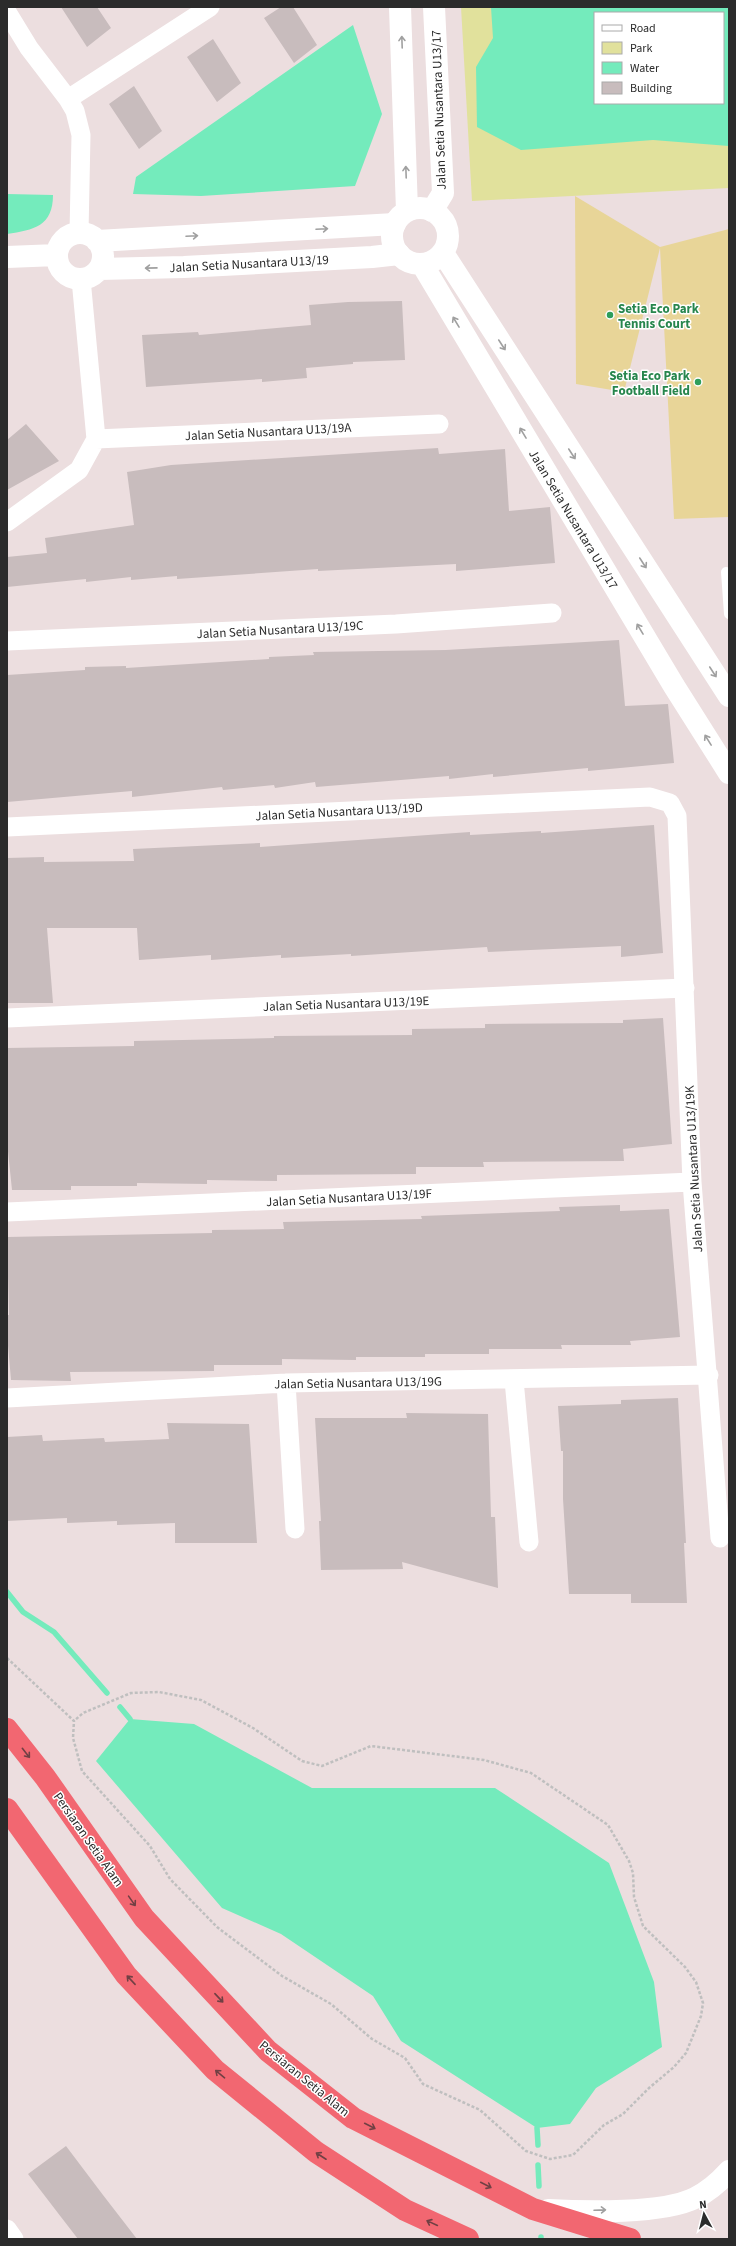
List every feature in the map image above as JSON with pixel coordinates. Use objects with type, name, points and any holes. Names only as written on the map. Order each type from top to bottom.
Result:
[{"type":"highway","name":"Persiaran Setia Alam","points":[[7,1729],[45,1778],[144,1918],[268,2051],[353,2118],[533,2209],[630,2239]]},
{"type":"highway","points":[[7,1809],[126,1975],[215,2070],[316,2152],[405,2210],[468,2239]]},
{"type":"main road","points":[[88,237],[103,255],[99,269],[88,278],[80,279],[66,274],[61,269],[57,255],[62,242],[72,235],[88,237],[401,218],[420,208],[432,211],[442,219],[448,229],[448,242],[443,253],[434,261],[422,264],[409,262],[399,254],[393,243],[401,218],[400,7]]},
{"type":"main road","name":"Jalan Setia Nusantara U13/17","points":[[432,211],[443,193],[434,7]]},
{"type":"main road","points":[[443,253],[729,696]]},
{"type":"main road","name":"Jalan Setia Nusantara U13/19","points":[[99,269],[184,267],[372,257],[399,254]]},
{"type":"main road","points":[[7,257],[57,255]]},
{"type":"main road","name":"Jalan Setia Nusantara U13/17","points":[[422,264],[674,686],[729,773]]},
{"type":"main road","points":[[533,2209],[578,2211],[660,2208],[695,2198],[729,2171]]},
{"type":"street","points":[[68,99],[210,7]]},
{"type":"street","points":[[7,12],[29,48],[68,99],[75,111],[81,135],[88,237]]},
{"type":"street","points":[[7,522],[79,470],[96,439],[80,279]]},
{"type":"street","name":"Jalan Setia Nusantara U13/19A","points":[[96,439],[439,424]]},
{"type":"street","name":"Jalan Setia Nusantara U13/19C","points":[[7,641],[396,624],[552,613]]},
{"type":"street","name":"Jalan Setia Nusantara U13/19D","points":[[7,827],[650,797],[670,803]]},
{"type":"street","name":"Jalan Setia Nusantara U13/19K","points":[[670,803],[677,816],[692,1182],[709,1375],[720,1538]]},
{"type":"street","name":"Jalan Setia Nusantara U13/19E","points":[[7,1018],[685,988]]},
{"type":"street","name":"Jalan Setia Nusantara U13/19F","points":[[7,1212],[692,1182]]},
{"type":"street","name":"Jalan Setia Nusantara U13/19G","points":[[7,1398],[286,1383],[514,1380],[709,1375]]},
{"type":"street","points":[[514,1380],[529,1542]]},
{"type":"street","points":[[286,1383],[296,1529]]},
{"type":"street","points":[[7,2229],[14,2239]]},
{"type":"lane","points":[[726,572],[729,614]]},
{"type":"path","points":[[7,1658],[74,1721]]},
{"type":"path","points":[[159,1692],[201,1700],[253,1728],[302,1761],[322,1766],[371,1746],[484,1760],[531,1773],[608,1825],[629,1861],[633,1873],[634,1897],[643,1926],[685,1967],[696,1982],[703,2003],[701,2016],[686,2053],[674,2067],[649,2088],[623,2114],[604,2125],[573,2155],[550,2159],[526,2151],[480,2110],[423,2084],[405,2058],[372,2039],[331,2004],[282,1976],[217,1927],[170,1879],[150,1846],[82,1771],[73,1738],[74,1721],[83,1713],[131,1693],[159,1692]]},
{"type":"green space","points":[[461,7],[729,7],[729,188],[472,201]]},
{"type":"shaded area","name":"Setia Eco Park Football Field","points":[[575,196],[660,247],[729,229],[729,517],[674,519],[660,248],[624,392],[576,384]]},
{"type":"water","points":[[491,7],[729,7],[729,146],[653,140],[521,150],[477,127],[476,67],[493,38]]},
{"type":"water","points":[[353,25],[382,114],[355,186],[201,196],[133,194],[136,177]]},
{"type":"water","points":[[7,194],[53,195],[50,214],[40,225],[26,231],[7,234]]},
{"type":"water","points":[[130,1719],[194,1724],[312,1788],[495,1788],[609,1863],[654,1982],[662,2047],[596,2088],[570,2124],[537,2128],[401,2041],[373,1996],[281,1934],[222,1908],[96,1761]]},
{"type":"building","points":[[61,7],[97,7],[111,28],[87,47]]},
{"type":"building","points":[[281,7],[293,7],[317,45],[294,63],[264,18]]},
{"type":"building","points":[[213,39],[241,83],[217,102],[187,57]]},
{"type":"building","points":[[134,86],[162,131],[139,149],[109,104]]},
{"type":"building","points":[[402,301],[405,360],[353,362],[353,364],[306,368],[307,378],[262,382],[262,379],[146,387],[142,335],[198,332],[199,335],[311,325],[309,305],[348,302]]},
{"type":"building","points":[[26,424],[59,461],[7,490],[7,440]]},
{"type":"building","points":[[438,448],[439,454],[505,449],[509,511],[550,507],[555,563],[456,571],[456,564],[318,571],[318,569],[177,579],[177,576],[131,580],[131,577],[86,582],[86,579],[7,587],[7,557],[47,553],[45,538],[134,525],[127,472],[171,465]]},
{"type":"building","points":[[619,640],[625,706],[668,704],[674,763],[588,771],[588,768],[493,777],[493,774],[449,779],[449,776],[316,787],[315,782],[275,788],[274,785],[223,790],[222,787],[132,797],[132,791],[7,802],[7,675],[85,670],[85,667],[126,666],[126,668],[269,659],[269,657],[314,655],[313,652],[446,650]]},
{"type":"building","points":[[654,825],[663,953],[621,957],[621,946],[488,952],[487,947],[351,956],[351,954],[281,958],[281,955],[211,960],[211,955],[139,960],[137,928],[47,928],[53,1003],[7,1003],[7,858],[44,857],[44,862],[134,861],[133,849],[260,843],[260,847],[470,832],[470,835],[541,831],[541,833]]},
{"type":"building","points":[[663,1018],[672,1144],[623,1149],[624,1161],[483,1162],[484,1167],[416,1167],[416,1174],[277,1175],[277,1181],[207,1180],[207,1184],[137,1183],[137,1186],[71,1186],[71,1190],[12,1190],[7,1142],[7,1048],[134,1046],[134,1041],[274,1038],[274,1036],[412,1035],[412,1029],[485,1028],[485,1024],[623,1023],[623,1020]]},
{"type":"building","points":[[620,1205],[620,1211],[669,1209],[680,1337],[630,1341],[631,1345],[561,1345],[562,1349],[489,1349],[489,1354],[425,1354],[425,1357],[356,1357],[356,1360],[282,1359],[282,1365],[214,1365],[214,1371],[70,1372],[71,1381],[11,1380],[7,1334],[7,1315],[9,1315],[7,1237],[212,1233],[212,1230],[284,1229],[283,1222],[422,1219],[421,1216],[560,1211],[559,1207]]},
{"type":"building","points":[[678,1398],[686,1543],[684,1543],[687,1603],[631,1603],[631,1594],[569,1594],[563,1499],[563,1451],[561,1451],[558,1406],[621,1404],[621,1400]]},
{"type":"building","points":[[406,1413],[488,1414],[491,1517],[495,1517],[498,1588],[402,1562],[403,1569],[321,1570],[319,1521],[321,1521],[315,1418],[407,1418]]},
{"type":"building","points":[[167,1423],[249,1424],[257,1543],[175,1543],[175,1523],[117,1525],[117,1521],[67,1523],[67,1518],[7,1521],[7,1437],[42,1435],[43,1441],[104,1438],[105,1442],[169,1439]]},
{"type":"building","points":[[66,2146],[137,2239],[78,2239],[28,2174]]},
{"type":"waterway","points":[[7,1592],[23,1612],[54,1632],[107,1693]]},
{"type":"waterway","points":[[120,1707],[130,1719]]},
{"type":"waterway","points":[[537,2128],[538,2145]]},
{"type":"waterway","points":[[538,2165],[539,2186]]},
{"type":"place","name":"Setia Eco Park Tennis Court","points":[[610,315]]},
{"type":"place","name":"Setia Eco Park Football Field","points":[[698,382]]}]
